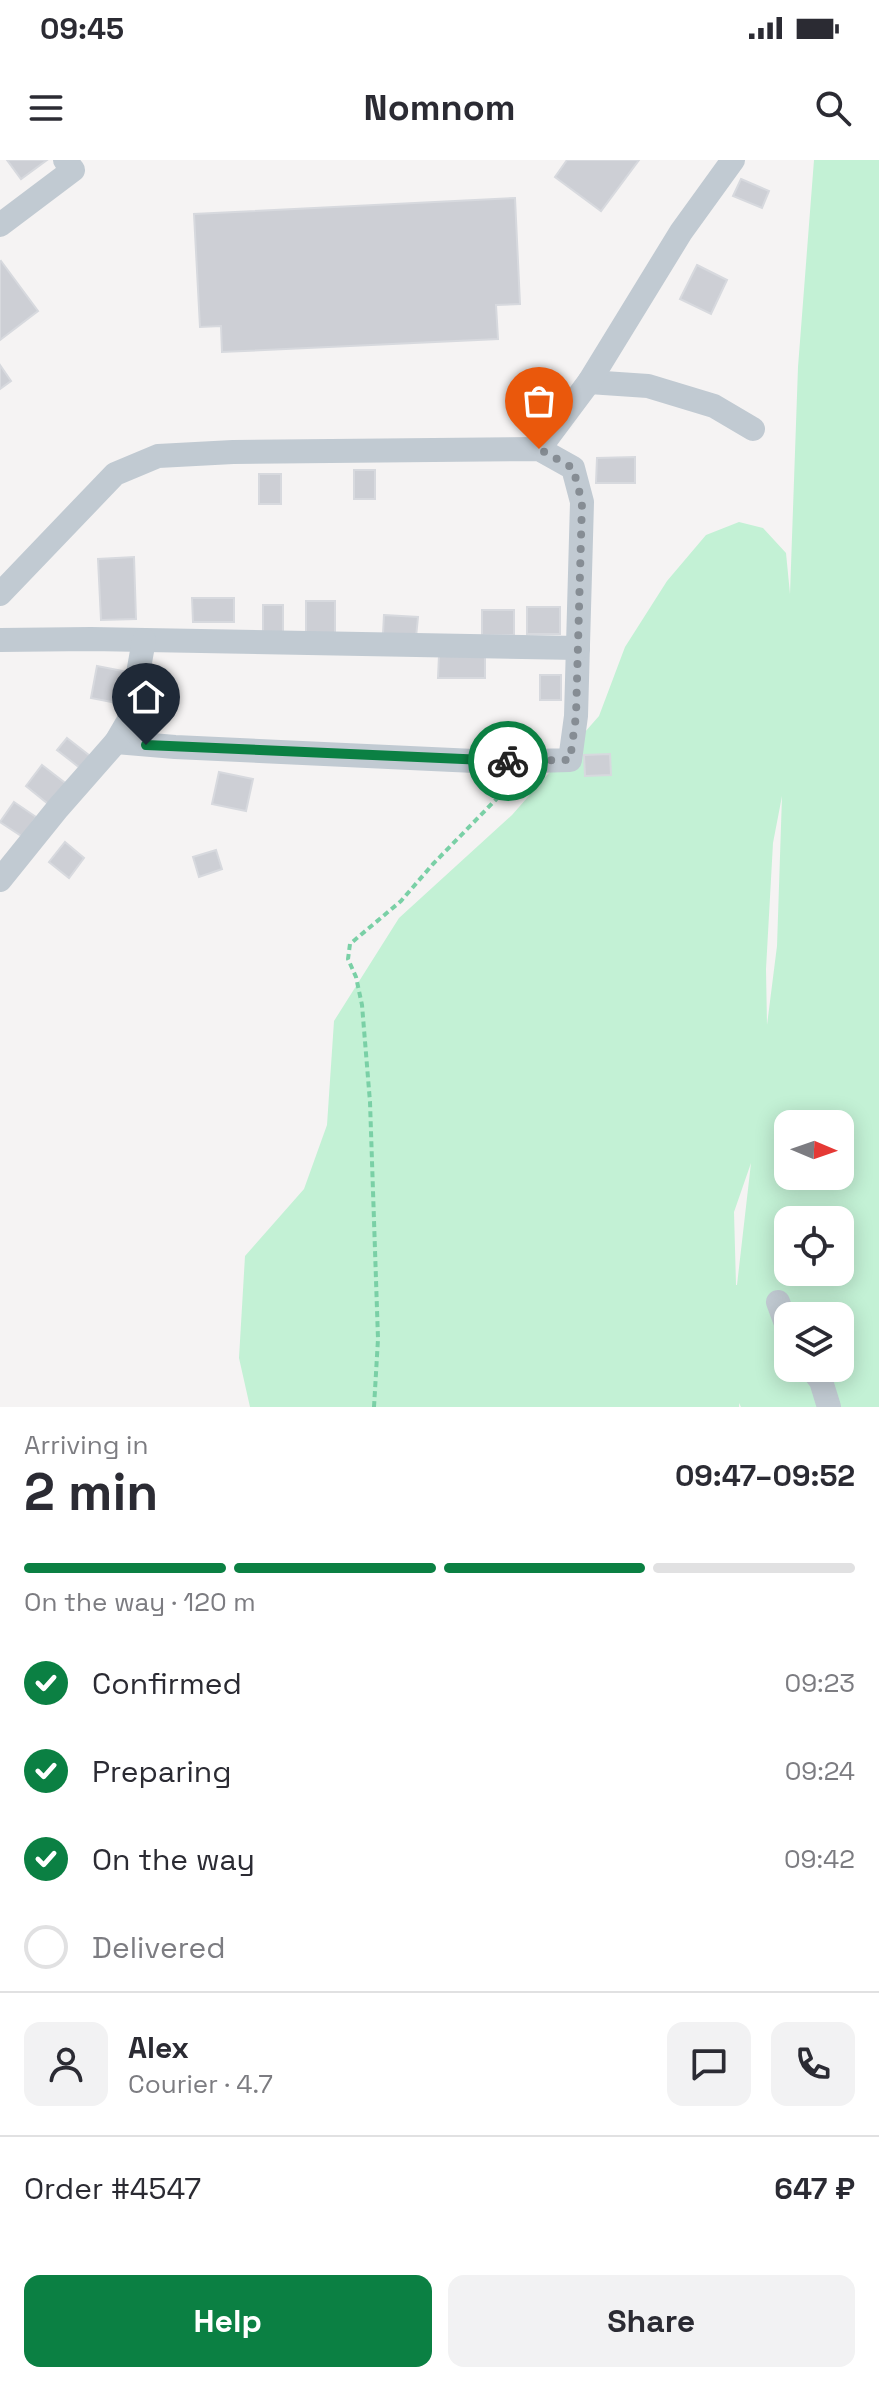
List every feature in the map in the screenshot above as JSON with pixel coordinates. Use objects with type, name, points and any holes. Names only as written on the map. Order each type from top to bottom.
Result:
[{"type":"street","points":[[0,225],[73,170],[65,160]]},
{"type":"street","points":[[539,449],[589,382],[681,232],[733,160]]},
{"type":"street","points":[[589,382],[648,386],[714,406],[753,429]]},
{"type":"street","points":[[0,594],[115,474],[158,456],[233,452],[539,449],[573,468],[582,502],[576,716],[570,760],[282,752],[116,742]]},
{"type":"street","points":[[0,640],[578,648]]},
{"type":"street","points":[[0,880],[116,742],[130,718],[144,640]]},
{"type":"street","points":[[821,1382],[829,1407]]},
{"type":"path","points":[[374,1407],[378,1339],[370,1102],[362,1005],[356,977],[348,959],[350,944],[401,901],[433,864],[535,761]]},
{"type":"green space","points":[[814,160],[879,160],[879,1407],[741,1407],[739,1403],[739,1407],[250,1407],[239,1358],[245,1256],[304,1189],[327,1125],[334,1021],[399,918],[512,815],[599,716],[625,647],[667,581],[706,535],[739,522],[763,528],[786,553],[790,594],[798,367]],"holes":[[[782,796],[777,946],[767,1025],[766,969],[773,843]],[[751,1163],[737,1285],[736,1285],[734,1212]]]},
{"type":"building","points":[[7,160],[47,160],[21,179]]},
{"type":"building","points":[[567,160],[639,160],[601,211],[555,177]]},
{"type":"building","points":[[741,179],[769,191],[762,208],[733,196]]},
{"type":"building","points":[[515,198],[520,304],[496,305],[498,339],[222,352],[221,326],[200,327],[194,214]]},
{"type":"building","points":[[0,262],[38,311],[0,340]]},
{"type":"building","points":[[697,265],[727,280],[711,314],[680,299]]},
{"type":"building","points":[[0,365],[11,381],[0,389]]},
{"type":"building","points":[[635,457],[635,483],[596,483],[597,458]]},
{"type":"building","points":[[354,470],[375,470],[375,499],[354,499]]},
{"type":"building","points":[[259,474],[281,474],[281,504],[259,504]]},
{"type":"building","points":[[134,557],[136,619],[101,620],[98,559]]},
{"type":"building","points":[[192,598],[234,598],[234,622],[193,622]]},
{"type":"building","points":[[306,601],[335,601],[335,634],[306,635]]},
{"type":"building","points":[[263,605],[283,605],[283,633],[263,633]]},
{"type":"building","points":[[527,607],[560,607],[560,634],[527,634]]},
{"type":"building","points":[[482,610],[514,610],[514,635],[482,635]]},
{"type":"building","points":[[384,615],[418,617],[416,637],[383,634]]},
{"type":"building","points":[[439,655],[485,656],[485,678],[438,678]]},
{"type":"building","points":[[97,666],[128,672],[122,704],[91,698]]},
{"type":"building","points":[[540,675],[561,675],[561,700],[540,700]]},
{"type":"building","points":[[67,738],[90,756],[80,768],[57,750]]},
{"type":"building","points":[[610,754],[611,775],[585,776],[584,755]]},
{"type":"building","points":[[42,765],[69,786],[52,807],[26,786]]},
{"type":"building","points":[[219,772],[253,779],[246,811],[212,804]]},
{"type":"building","points":[[14,802],[36,817],[23,837],[0,822]]},
{"type":"building","points":[[65,842],[84,858],[69,878],[49,862]]},
{"type":"building","points":[[216,850],[222,869],[199,877],[193,857]]},
{"type":"way so far","points":[[508,761],[570,760],[576,716],[582,502],[573,468],[539,449]]},
{"type":"route","points":[[146,745],[508,761]]}]
